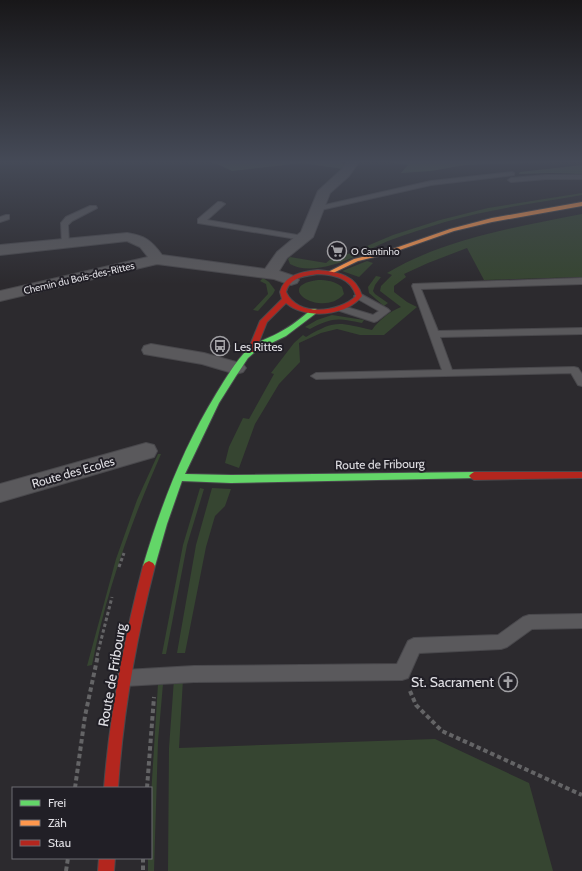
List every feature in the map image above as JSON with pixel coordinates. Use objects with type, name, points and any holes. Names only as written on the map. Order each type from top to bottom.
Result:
[{"type":"main road","points":[[329,273],[356,260],[389,252],[418,241],[465,227],[492,220],[582,204]]},
{"type":"main road","points":[[378,264],[389,252]]},
{"type":"main road","points":[[329,273],[358,283],[359,296],[350,306],[331,311],[315,311],[297,307],[286,299],[283,294],[283,288],[291,280],[306,274],[329,273]]},
{"type":"main road","name":"Route de Fribourg","points":[[252,350],[260,326],[271,311],[286,299]]},
{"type":"main road","name":"Route de Fribourg","points":[[111,787],[113,753],[124,678],[142,588],[160,524],[193,441],[236,368],[252,350],[281,335],[315,311]]},
{"type":"main road","name":"Route de Fribourg","points":[[178,478],[232,479],[582,475]]},
{"type":"main road","points":[[106,871],[107,859]]},
{"type":"street","points":[[270,274],[275,264],[282,256],[308,234],[319,203]]},
{"type":"street","points":[[0,250],[127,237],[140,239],[147,244],[157,259]]},
{"type":"street","name":"Chemin du Bois-des-Rittes","points":[[0,296],[157,259],[270,274],[291,280]]},
{"type":"street","points":[[151,350],[204,359],[236,368]]},
{"type":"street","name":"Route des Ecoles","points":[[0,493],[146,452]]},
{"type":"lane","points":[[316,209],[344,203]]},
{"type":"lane","points":[[221,204],[201,221],[303,238]]},
{"type":"lane","points":[[65,243],[64,226],[66,222],[69,219],[93,208]]},
{"type":"lane","points":[[448,373],[416,286],[582,281]]},
{"type":"lane","points":[[343,309],[374,319],[385,311],[367,299],[359,296]]},
{"type":"lane","points":[[434,334],[582,331]]},
{"type":"lane","points":[[316,376],[574,370],[582,382]]},
{"type":"lane","points":[[124,678],[194,674],[402,672],[414,646],[501,642],[529,622],[582,621]]},
{"type":"path","points":[[402,672],[416,705],[442,731],[582,795]]},
{"type":"path","points":[[147,787],[156,676]]},
{"type":"path","points":[[66,871],[68,859]]},
{"type":"path","points":[[143,859],[143,871]]},
{"type":"green space","points":[[522,203],[538,203],[462,217],[445,222],[395,238],[352,258],[329,266],[313,268],[297,267],[290,264],[288,259],[290,257],[326,263],[333,257],[341,257],[393,235],[440,220],[488,208]]},
{"type":"green space","points":[[582,214],[582,277],[484,280],[467,248],[404,274],[406,277],[394,286],[394,292],[407,302],[417,307],[384,335],[360,335],[337,329],[321,333],[299,343],[300,362],[279,384],[255,424],[239,468],[225,463],[229,447],[243,418],[249,419],[274,374],[271,373],[294,343],[303,335],[306,337],[325,327],[338,324],[372,330],[392,311],[401,307],[380,291],[381,286],[392,275],[387,273],[410,261],[457,242],[507,229]]},
{"type":"green space","points":[[367,261],[373,263],[359,277],[342,271]]},
{"type":"green space","points":[[376,276],[381,277],[375,285],[373,291],[388,303],[384,306],[369,293],[368,287]]},
{"type":"green space","points":[[263,278],[269,282],[275,290],[258,311],[253,310],[268,294],[266,284],[260,281]]},
{"type":"green space","points":[[318,280],[337,283],[342,287],[344,294],[335,301],[324,303],[306,299],[300,294],[299,288],[305,283]]},
{"type":"green space","points":[[332,315],[364,320],[362,323],[347,320],[335,320],[324,322],[310,329],[305,327],[317,320]]},
{"type":"green space","points":[[158,454],[161,454],[120,558],[104,611],[92,665],[87,666],[116,559],[137,500]]},
{"type":"green space","points":[[200,488],[204,489],[187,545],[166,654],[162,654],[183,545]]},
{"type":"green space","points":[[212,488],[231,489],[225,506],[215,516],[206,547],[185,653],[177,653],[196,545]]},
{"type":"green space","points":[[174,679],[183,679],[179,748],[435,739],[529,783],[553,871],[168,871],[169,748]]},
{"type":"green space","points":[[158,684],[163,684],[158,741],[154,871],[148,871],[148,859],[152,859],[152,787]]},
{"type":"traffic: fast","points":[[149,566],[169,503],[185,462],[204,423],[232,376],[251,351],[266,341],[283,334],[315,311]]},
{"type":"traffic: fast","points":[[178,477],[231,479],[474,476]]},
{"type":"traffic: slow","points":[[329,273],[356,260],[389,252],[452,230],[492,220],[582,204]]},
{"type":"traffic: jam","points":[[318,272],[331,273],[344,277],[354,284],[359,296],[352,303],[337,310],[309,310],[292,305],[286,299],[283,292],[287,282],[296,277],[318,272]]},
{"type":"traffic: jam","points":[[252,350],[264,321],[286,299]]},
{"type":"traffic: jam","points":[[474,476],[582,475]]},
{"type":"traffic: jam","points":[[111,787],[116,732],[124,676],[149,566]]},
{"type":"traffic: jam","points":[[106,871],[107,859]]},
{"type":"place","name":"O Cantinho","points":[[337,251]]},
{"type":"place","name":"Les Rittes","points":[[220,346]]},
{"type":"place","name":"St. Sacrament","points":[[508,682]]}]
